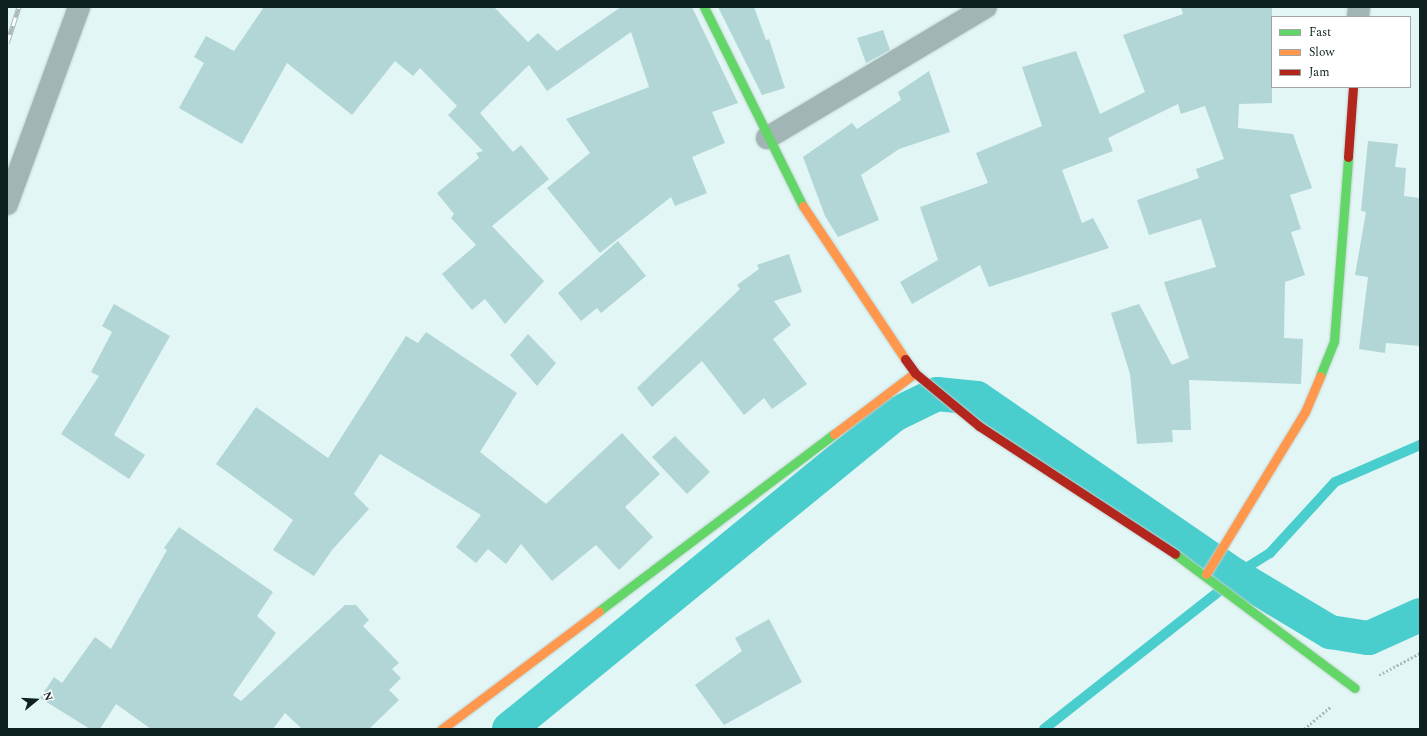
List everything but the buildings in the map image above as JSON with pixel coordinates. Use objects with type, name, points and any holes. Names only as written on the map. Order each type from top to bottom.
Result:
[{"type":"street","points":[[7,204],[79,7]]},
{"type":"street","points":[[704,7],[767,138],[804,208],[915,373],[979,426],[1206,574],[1222,589],[1355,688]]},
{"type":"street","points":[[767,138],[986,7]]},
{"type":"street","points":[[1206,574],[1305,412],[1334,341],[1353,88]]},
{"type":"street","points":[[442,729],[915,373]]},
{"type":"path","points":[[1304,729],[1355,688],[1420,653]]},
{"type":"waterway","points":[[509,729],[894,415],[937,394],[977,398],[1235,575],[1330,632],[1369,638],[1420,615]]},
{"type":"waterway","points":[[1044,729],[1222,589],[1235,575],[1270,553],[1335,482],[1420,445]]},
{"type":"railway","points":[[7,43],[19,7]]},
{"type":"traffic: fast","points":[[704,7],[803,206]]},
{"type":"traffic: fast","points":[[1320,376],[1334,341],[1348,157]]},
{"type":"traffic: fast","points":[[599,611],[834,434]]},
{"type":"traffic: fast","points":[[1175,554],[1355,688]]},
{"type":"traffic: slow","points":[[803,206],[905,359]]},
{"type":"traffic: slow","points":[[834,434],[915,373]]},
{"type":"traffic: slow","points":[[1206,574],[1305,412],[1320,376]]},
{"type":"traffic: slow","points":[[442,729],[599,611]]},
{"type":"traffic: jam","points":[[1348,157],[1353,88]]},
{"type":"traffic: jam","points":[[905,359],[915,373],[979,426],[1175,554]]}]
